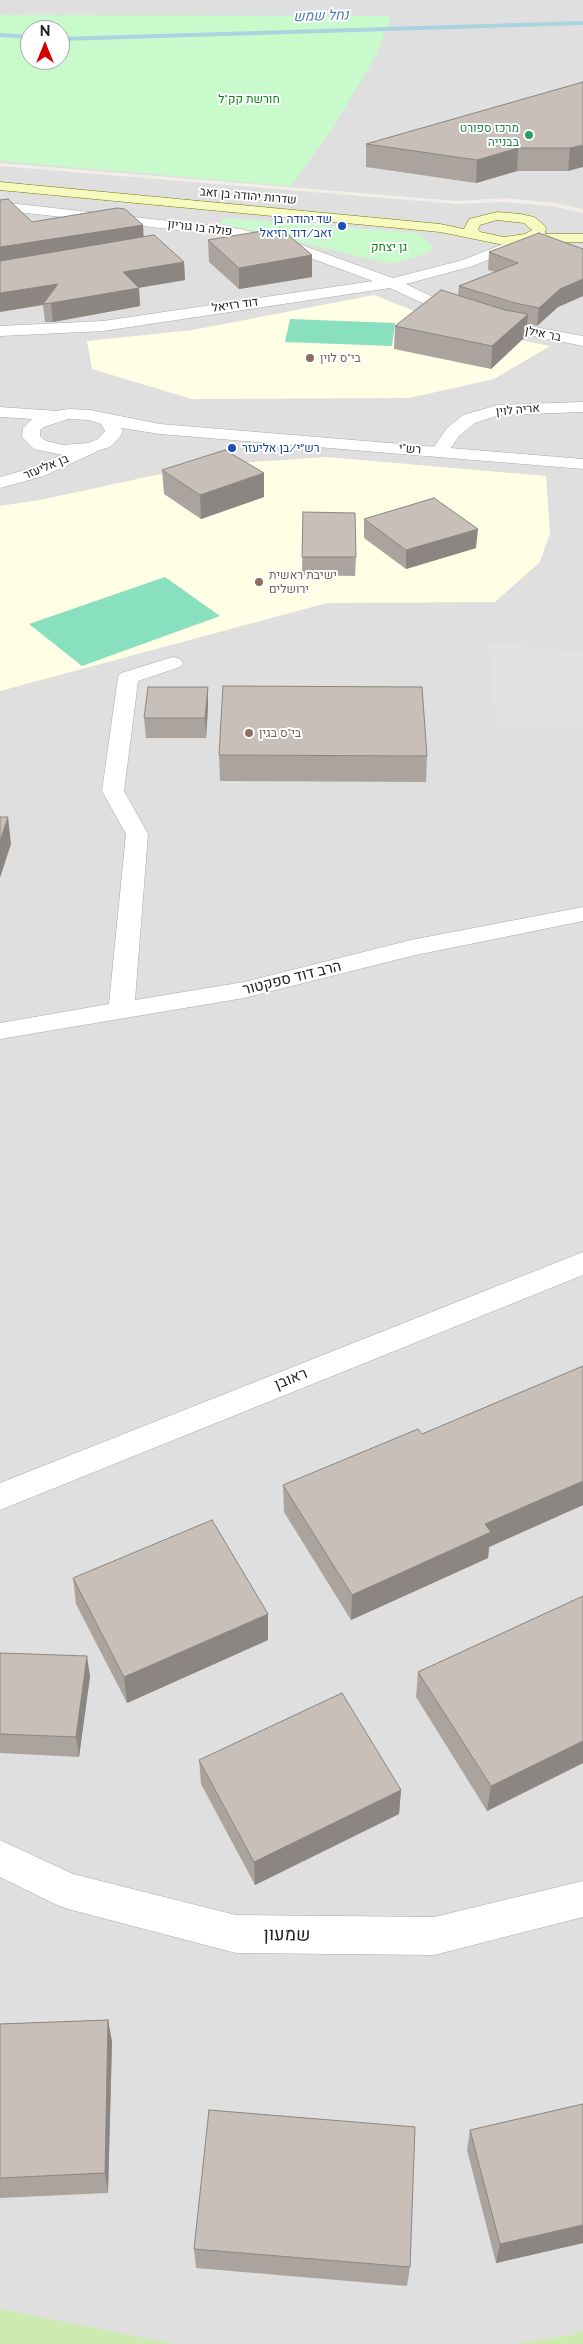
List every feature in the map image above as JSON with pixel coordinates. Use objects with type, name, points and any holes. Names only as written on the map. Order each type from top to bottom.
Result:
[{"type":"main road","name":"שדרות יהודה בן זאב","points":[[0,173],[266,197]]},
{"type":"main road","name":"שדרות יהודה בן זאב","points":[[0,186],[440,228],[476,234],[499,241],[526,239]]},
{"type":"main road","points":[[459,215],[513,216],[529,220],[554,222]]},
{"type":"main road","points":[[476,234],[471,230],[474,222],[497,216]]},
{"type":"main road","points":[[526,239],[539,232],[536,224],[529,220]]},
{"type":"main road","points":[[526,239],[583,238]]},
{"type":"street","name":"פולה בו גוריון","points":[[0,206],[241,232],[291,246],[392,283]]},
{"type":"street","points":[[0,213],[28,209]]},
{"type":"street","points":[[183,242],[241,232]]},
{"type":"street","points":[[468,263],[483,250],[484,245],[476,234]]},
{"type":"street","name":"דוד רזיאל","points":[[0,331],[103,326],[392,283],[468,263],[526,239]]},
{"type":"street","name":"בר אילן","points":[[392,283],[445,307],[510,327],[580,339]]},
{"type":"street","name":"אריה לוין","points":[[440,451],[453,432],[469,419],[498,410],[583,407]]},
{"type":"street","points":[[0,412],[57,416]]},
{"type":"street","name":"רש\"י","points":[[57,416],[80,414],[160,430],[440,451],[583,464]]},
{"type":"street","points":[[0,423],[32,436],[38,423],[57,416]]},
{"type":"street","points":[[97,446],[112,437],[114,431],[107,420]]},
{"type":"street","name":"רש\"י","points":[[32,436],[45,447],[63,450],[146,438],[236,436]]},
{"type":"street","name":"בן אליעזר","points":[[0,483],[19,474],[31,462],[34,456],[32,436]]},
{"type":"street","name":"בן אליעזר","points":[[0,483],[38,472],[97,446]]},
{"type":"street","points":[[122,1012],[137,834],[113,791],[128,678],[173,663]]},
{"type":"street","name":"הרב דוד ספקטור","points":[[0,1031],[244,990],[411,948],[583,914]]},
{"type":"street","name":"ראובן","points":[[0,1497],[583,1262]]},
{"type":"street","name":"שמעון","points":[[0,1858],[68,1891],[236,1934],[434,1936],[583,1898]]},
{"type":"shaded area","points":[[0,0],[583,0],[583,209],[554,203],[505,198],[456,201],[0,163]]},
{"type":"shaded area","points":[[0,166],[456,204],[505,202],[551,206],[583,213],[583,2344],[0,2344]]},
{"type":"shaded area","name":"בי\"ס לוין","points":[[374,295],[454,327],[550,346],[494,379],[409,398],[192,399],[92,369],[87,341],[193,330]]},
{"type":"shaded area","name":"ישיבת ראשית ירושלים","points":[[326,457],[546,476],[550,533],[540,562],[495,602],[327,603],[0,691],[0,506],[45,499],[151,476],[223,464]]},
{"type":"shaded area","points":[[488,643],[583,652],[583,727],[497,728]]},
{"type":"green space","name":"חורשת קק\"ל","points":[[0,15],[391,16],[376,55],[333,128],[291,186],[0,161]]},
{"type":"green space","name":"גן יצחק","points":[[226,218],[418,233],[433,246],[430,252],[392,264],[219,223]]},
{"type":"green space","points":[[290,319],[395,323],[392,346],[285,342]]},
{"type":"green space","points":[[165,577],[220,616],[82,666],[29,624]]},
{"type":"green space","points":[[0,2309],[175,2344],[0,2344]]},
{"type":"green space","points":[[583,2330],[583,2344],[514,2344],[572,2335]]},
{"type":"building","points":[[583,82],[583,145],[570,148],[518,148],[477,160],[366,144]]},
{"type":"building","points":[[8,199],[32,222],[117,208],[125,209],[143,225],[0,247],[0,200]]},
{"type":"building","points":[[280,228],[312,255],[239,268],[208,240]]},
{"type":"building","points":[[539,233],[583,249],[583,279],[560,289],[539,308],[515,303],[459,286],[518,263],[489,252]]},
{"type":"building","points":[[154,235],[184,262],[123,272],[139,288],[43,304],[58,284],[0,293],[0,261]]},
{"type":"building","points":[[441,290],[505,310],[528,314],[492,346],[395,326]]},
{"type":"building","points":[[225,450],[264,473],[200,495],[162,470]]},
{"type":"building","points":[[434,498],[478,529],[406,550],[364,519]]},
{"type":"building","points":[[303,512],[355,513],[356,557],[302,557]]},
{"type":"building","points":[[223,686],[422,687],[427,756],[219,755]]},
{"type":"building","points":[[148,687],[208,687],[205,718],[144,718]]},
{"type":"building","points":[[0,817],[8,817],[0,841]]},
{"type":"building","points":[[583,1366],[583,1481],[485,1524],[491,1532],[352,1595],[283,1485],[418,1429],[422,1434]]},
{"type":"building","points":[[212,1520],[268,1614],[124,1677],[73,1578]]},
{"type":"building","points":[[583,1596],[583,1741],[491,1786],[418,1672]]},
{"type":"building","points":[[0,1653],[87,1656],[76,1737],[0,1734]]},
{"type":"building","points":[[342,1693],[401,1790],[254,1862],[199,1760]]},
{"type":"building","points":[[108,2020],[105,2173],[0,2178],[0,2024]]},
{"type":"building","points":[[583,2104],[583,2225],[500,2244],[470,2130]]},
{"type":"building","points":[[209,2110],[415,2127],[410,2267],[194,2249]]},
{"type":"waterway","name":"נחל שמש","points":[[70,39],[583,23]]},
{"type":"waterway","name":"נחל שמש","points":[[0,35],[20,36]]},
{"type":"place","name":"מרכז ספורט בבנייה","points":[[529,135]]},
{"type":"place","name":"שד.יהודה בן זאב/דוד רזיאל","points":[[342,226]]},
{"type":"place","name":"בי\"ס לוין","points":[[310,358]]},
{"type":"place","name":"רש״י/בן אליעזר","points":[[232,448]]},
{"type":"place","name":"ישיבת ראשית ירושלים","points":[[259,582]]},
{"type":"place","name":"בי\"ס בגין","points":[[249,733]]}]
